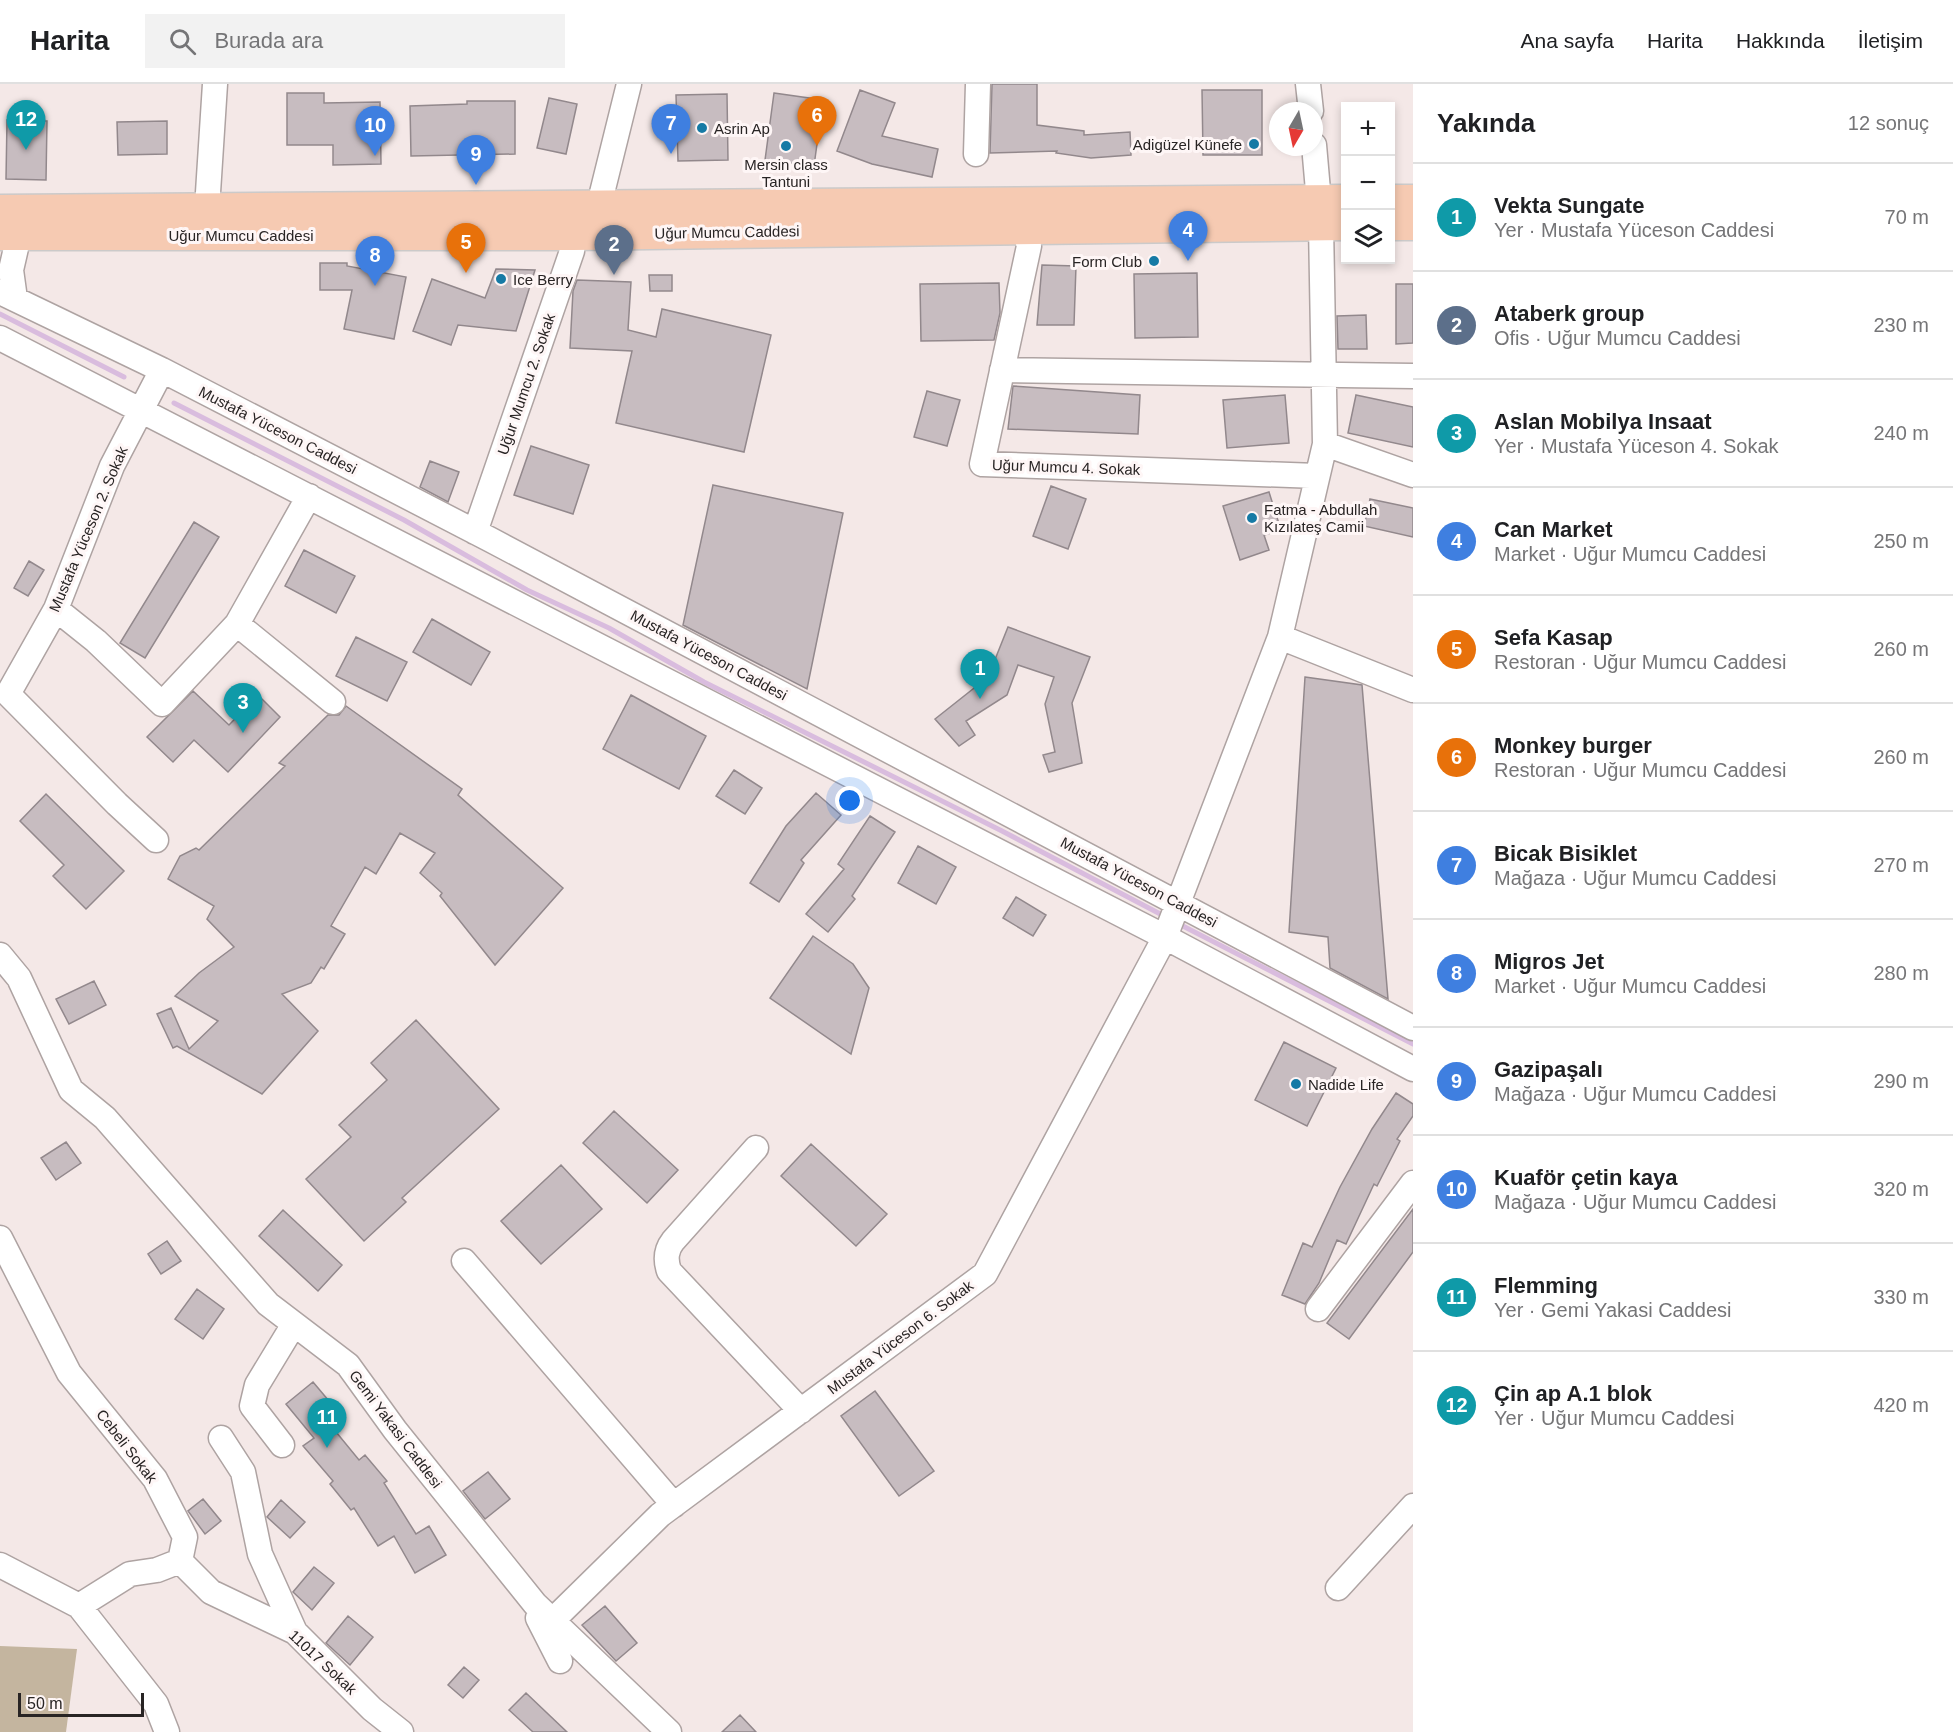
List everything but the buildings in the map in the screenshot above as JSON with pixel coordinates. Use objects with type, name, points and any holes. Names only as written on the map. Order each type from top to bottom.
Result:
[{"type":"main road","points":[[1395,200],[1413,200]]},
{"type":"main road","name":"Uğur Mumcu Caddesi","points":[[0,210],[599,206],[1333,213]]},
{"type":"main road","name":"Uğur Mumcu Caddesi","points":[[9,236],[574,235],[1024,228],[1333,213]]},
{"type":"main road","points":[[1395,225],[1413,225]]},
{"type":"street","points":[[207,208],[215,84]]},
{"type":"street","points":[[599,206],[629,84]]},
{"type":"street","points":[[976,154],[978,84]]},
{"type":"street","points":[[1308,84],[1310,102]]},
{"type":"street","name":"Mustafa Yüceson 6. Sokak","points":[[551,1622],[674,1504],[985,1274],[1171,920],[1280,637],[1325,444],[1324,376],[1333,213],[1317,156]]},
{"type":"street","name":"Uğur Mumcu 4. Sokak","points":[[1024,228],[1029,246],[982,464],[1317,476]]},
{"type":"street","name":"Uğur Mumcu 2. Sokak","points":[[475,532],[572,250],[574,235]]},
{"type":"street","points":[[8,296],[11,270],[9,236]]},
{"type":"street","name":"Mustafa Yüceson Caddesi","points":[[8,296],[162,370],[475,532],[1171,920],[1413,1069]]},
{"type":"street","name":"Mustafa Yüceson Caddesi","points":[[0,338],[309,496],[1171,920],[1274,956],[1413,1028]]},
{"type":"street","name":"Mustafa Yüceson 2. Sokak","points":[[156,840],[8,694],[56,609],[112,466],[162,370]]},
{"type":"street","points":[[1002,370],[1413,376]]},
{"type":"street","points":[[1325,444],[1413,475]]},
{"type":"street","points":[[56,609],[96,641],[162,704],[237,624],[309,496]]},
{"type":"street","points":[[237,624],[333,702]]},
{"type":"street","points":[[1280,637],[1413,690]]},
{"type":"street","name":"Gemi Yakasi Caddesi","points":[[0,955],[19,978],[71,1090],[105,1118],[268,1304],[348,1365],[395,1430],[535,1604],[551,1622],[669,1732]]},
{"type":"street","points":[[756,1148],[673,1241],[667,1252],[667,1265],[669,1271],[801,1411]]},
{"type":"street","points":[[1318,1309],[1413,1183]]},
{"type":"street","name":"Cebeli Sokak","points":[[0,1238],[69,1373],[155,1479],[185,1537],[180,1561]]},
{"type":"street","points":[[464,1261],[674,1504]]},
{"type":"street","points":[[282,1445],[252,1406],[257,1385],[294,1324]]},
{"type":"street","points":[[221,1438],[243,1472],[260,1554],[295,1632]]},
{"type":"street","points":[[1338,1588],[1413,1506]]},
{"type":"street","points":[[79,1606],[130,1574],[156,1570],[180,1561]]},
{"type":"street","name":"11017 Sokak","points":[[180,1561],[211,1592],[295,1632],[372,1709],[401,1732]]},
{"type":"street","points":[[3,1572],[79,1606],[156,1704],[167,1732]]},
{"type":"street","points":[[535,1604],[535,1613],[560,1661]]},
{"type":"shaded area","points":[[0,1646],[77,1649],[66,1732],[0,1732]]},
{"type":"waterway","points":[[0,314],[124,377]]},
{"type":"waterway","points":[[174,403],[404,520],[527,590],[609,628],[704,682],[1002,831],[1166,917]]},
{"type":"waterway","points":[[1177,923],[1413,1044]]},
{"type":"place","name":"Asrin Ap","points":[[702,128]]},
{"type":"place","name":"Adigüzel Künefe","points":[[1254,144]]},
{"type":"place","name":"Mersin class Tantuni","points":[[786,146]]},
{"type":"place","name":"Monkey burger","points":[[817,146]]},
{"type":"place","name":"Çin ap A.1 blok","points":[[26,150]]},
{"type":"place","name":"Bicak Bisiklet","points":[[671,154]]},
{"type":"place","name":"Kuaför çetin kaya","points":[[375,156]]},
{"type":"place","name":"Gazipaşalı","points":[[476,185]]},
{"type":"place","name":"Form Club","points":[[1154,261]]},
{"type":"place","name":"Can Market","points":[[1188,261]]},
{"type":"place","name":"Sefa Kasap","points":[[466,273]]},
{"type":"place","name":"Ataberk group","points":[[614,275]]},
{"type":"place","name":"Ice Berry","points":[[501,279]]},
{"type":"place","name":"Migros Jet","points":[[375,286]]},
{"type":"place","name":"Fatma - Abdullah Kızılateş Camii","points":[[1252,518]]},
{"type":"place","name":"Vekta Sungate","points":[[980,699]]},
{"type":"place","name":"Aslan Mobilya Insaat","points":[[243,733]]},
{"type":"place","name":"Nadide Life","points":[[1296,1084]]},
{"type":"place","name":"Flemming","points":[[327,1448]]}]
